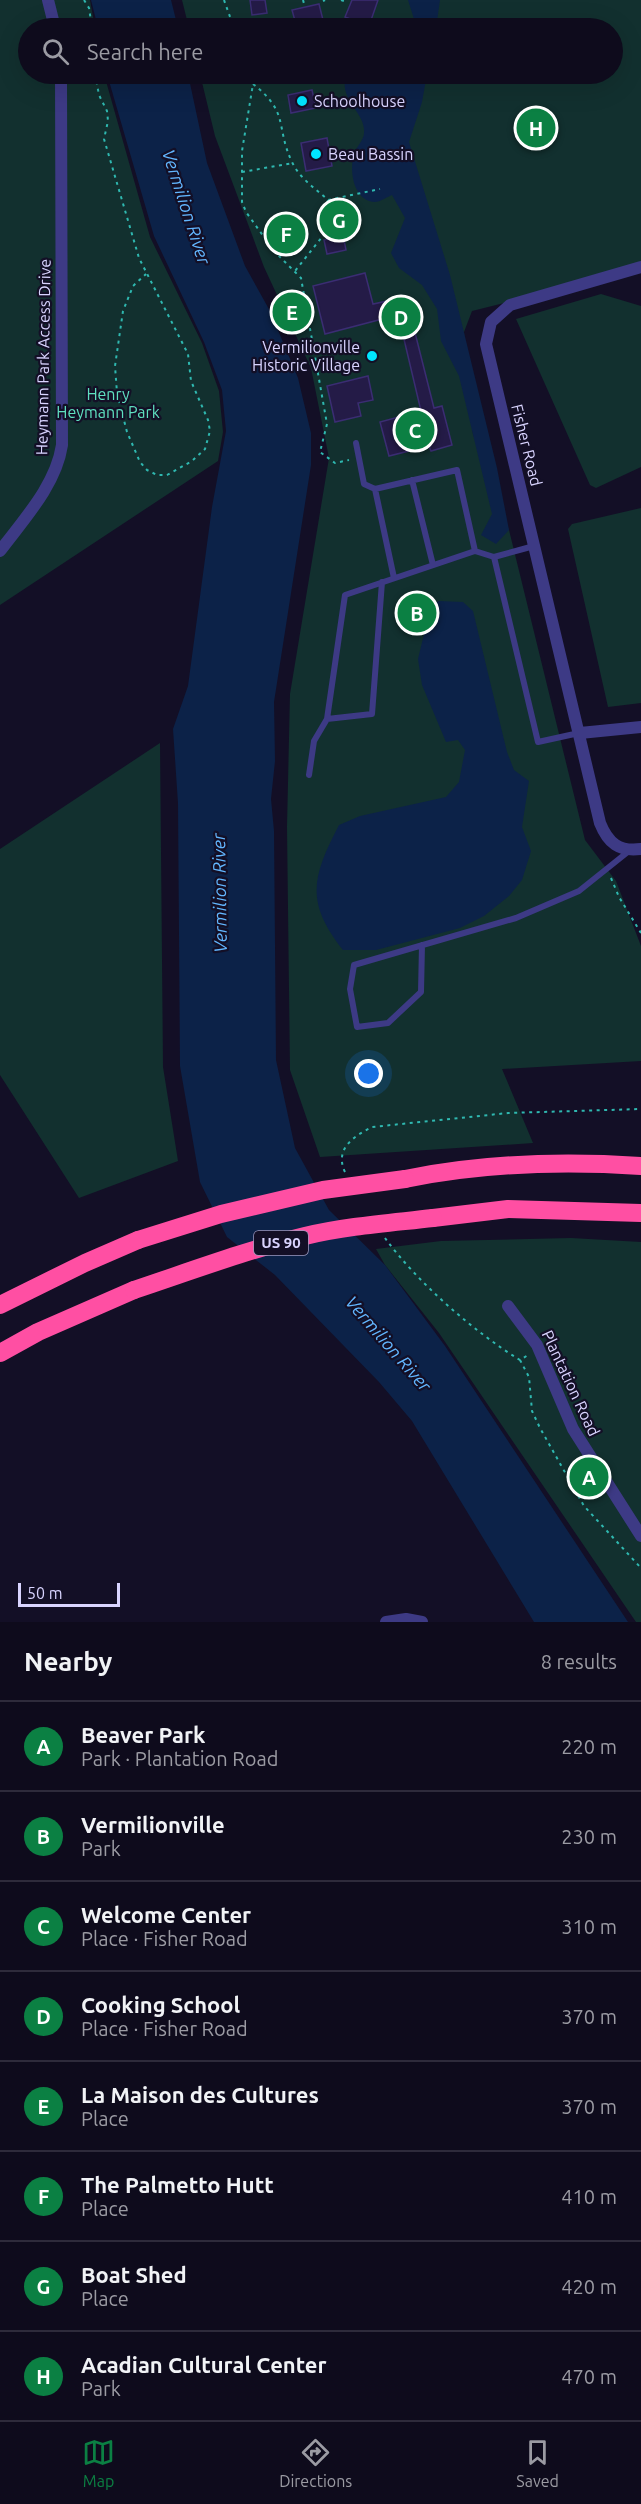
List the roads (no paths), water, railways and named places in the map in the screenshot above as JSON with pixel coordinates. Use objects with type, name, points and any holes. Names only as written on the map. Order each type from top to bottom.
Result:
[{"type":"highway","name":"US 90","points":[[0,1305],[76,1267],[138,1240],[221,1214],[323,1190],[405,1179],[443,1171],[525,1164],[641,1166]]},
{"type":"highway","name":"US 90","points":[[0,1353],[38,1332],[134,1290],[306,1236],[348,1228],[508,1209],[641,1213]]},
{"type":"street","points":[[48,0],[53,18]]},
{"type":"street","name":"Heymann Park Access Drive","points":[[0,551],[41,494],[60,459],[61,84]]},
{"type":"street","name":"Fisher Road","points":[[635,850],[621,849],[614,845],[604,832],[488,353],[488,329],[497,315],[510,305],[641,267]]},
{"type":"street","points":[[580,733],[641,727]]},
{"type":"street","name":"Plantation Road","points":[[508,1306],[531,1333],[573,1429],[641,1536]]},
{"type":"street","points":[[386,1622],[406,1619],[422,1622]]},
{"type":"lane","points":[[356,443],[364,484],[375,489],[457,470],[475,551]]},
{"type":"lane","points":[[412,480],[433,565]]},
{"type":"lane","points":[[375,489],[394,578]]},
{"type":"lane","points":[[309,775],[314,741],[327,719],[345,595],[475,551],[494,557],[534,545]]},
{"type":"lane","points":[[494,557],[538,742],[580,733]]},
{"type":"lane","points":[[327,719],[372,714],[382,582]]},
{"type":"lane","points":[[422,945],[421,992],[388,1023],[357,1028],[350,989],[354,965],[526,913],[579,891],[635,850]]},
{"type":"water","points":[[91,0],[171,0],[176,18],[96,18]]},
{"type":"water","points":[[408,0],[440,0],[437,18],[414,18]]},
{"type":"water","name":"Vermilion River","points":[[110,84],[190,84],[207,163],[245,266],[270,311],[298,378],[311,433],[311,465],[274,702],[275,761],[271,799],[274,831],[276,1060],[295,1148],[329,1210],[385,1265],[445,1346],[628,1622],[534,1622],[412,1421],[379,1382],[275,1275],[227,1237],[200,1182],[180,1066],[178,803],[173,729],[188,686],[212,507],[226,431],[222,390],[204,342],[154,236]]},
{"type":"water","points":[[345,84],[425,84],[409,142],[450,275],[497,468],[509,530],[496,544],[481,535],[492,514],[459,376],[441,341],[437,309],[422,285],[399,268],[391,253],[405,218],[392,195],[377,202],[368,200],[357,191],[354,184],[352,168],[355,151],[364,136],[361,119],[346,92]]},
{"type":"water","points":[[439,601],[463,602],[473,611],[507,752],[514,770],[529,781],[522,827],[531,851],[522,880],[509,896],[484,916],[460,928],[376,950],[343,950],[323,918],[318,903],[317,889],[318,875],[323,860],[339,825],[360,816],[446,797],[459,782],[465,750],[458,740],[446,742],[422,685],[418,659],[431,605]]},
{"type":"place","name":"Schoolhouse","points":[[302,101]]},
{"type":"place","name":"Acadian Cultural Center","points":[[536,128]]},
{"type":"place","name":"Beau Bassin","points":[[316,154]]},
{"type":"place","name":"Boat Shed","points":[[339,220]]},
{"type":"place","name":"The Palmetto Hutt","points":[[286,234]]},
{"type":"place","name":"La Maison des Cultures","points":[[292,312]]},
{"type":"place","name":"Cooking School","points":[[401,317]]},
{"type":"place","name":"Vermilionville Historic Village","points":[[372,356]]},
{"type":"place","name":"Welcome Center","points":[[415,430]]},
{"type":"place","name":"Vermilionville","points":[[417,613]]},
{"type":"place","name":"Beaver Park","points":[[589,1477]]},
{"type":"park label","name":"Henry Heymann Park","points":[[108,403]]}]
